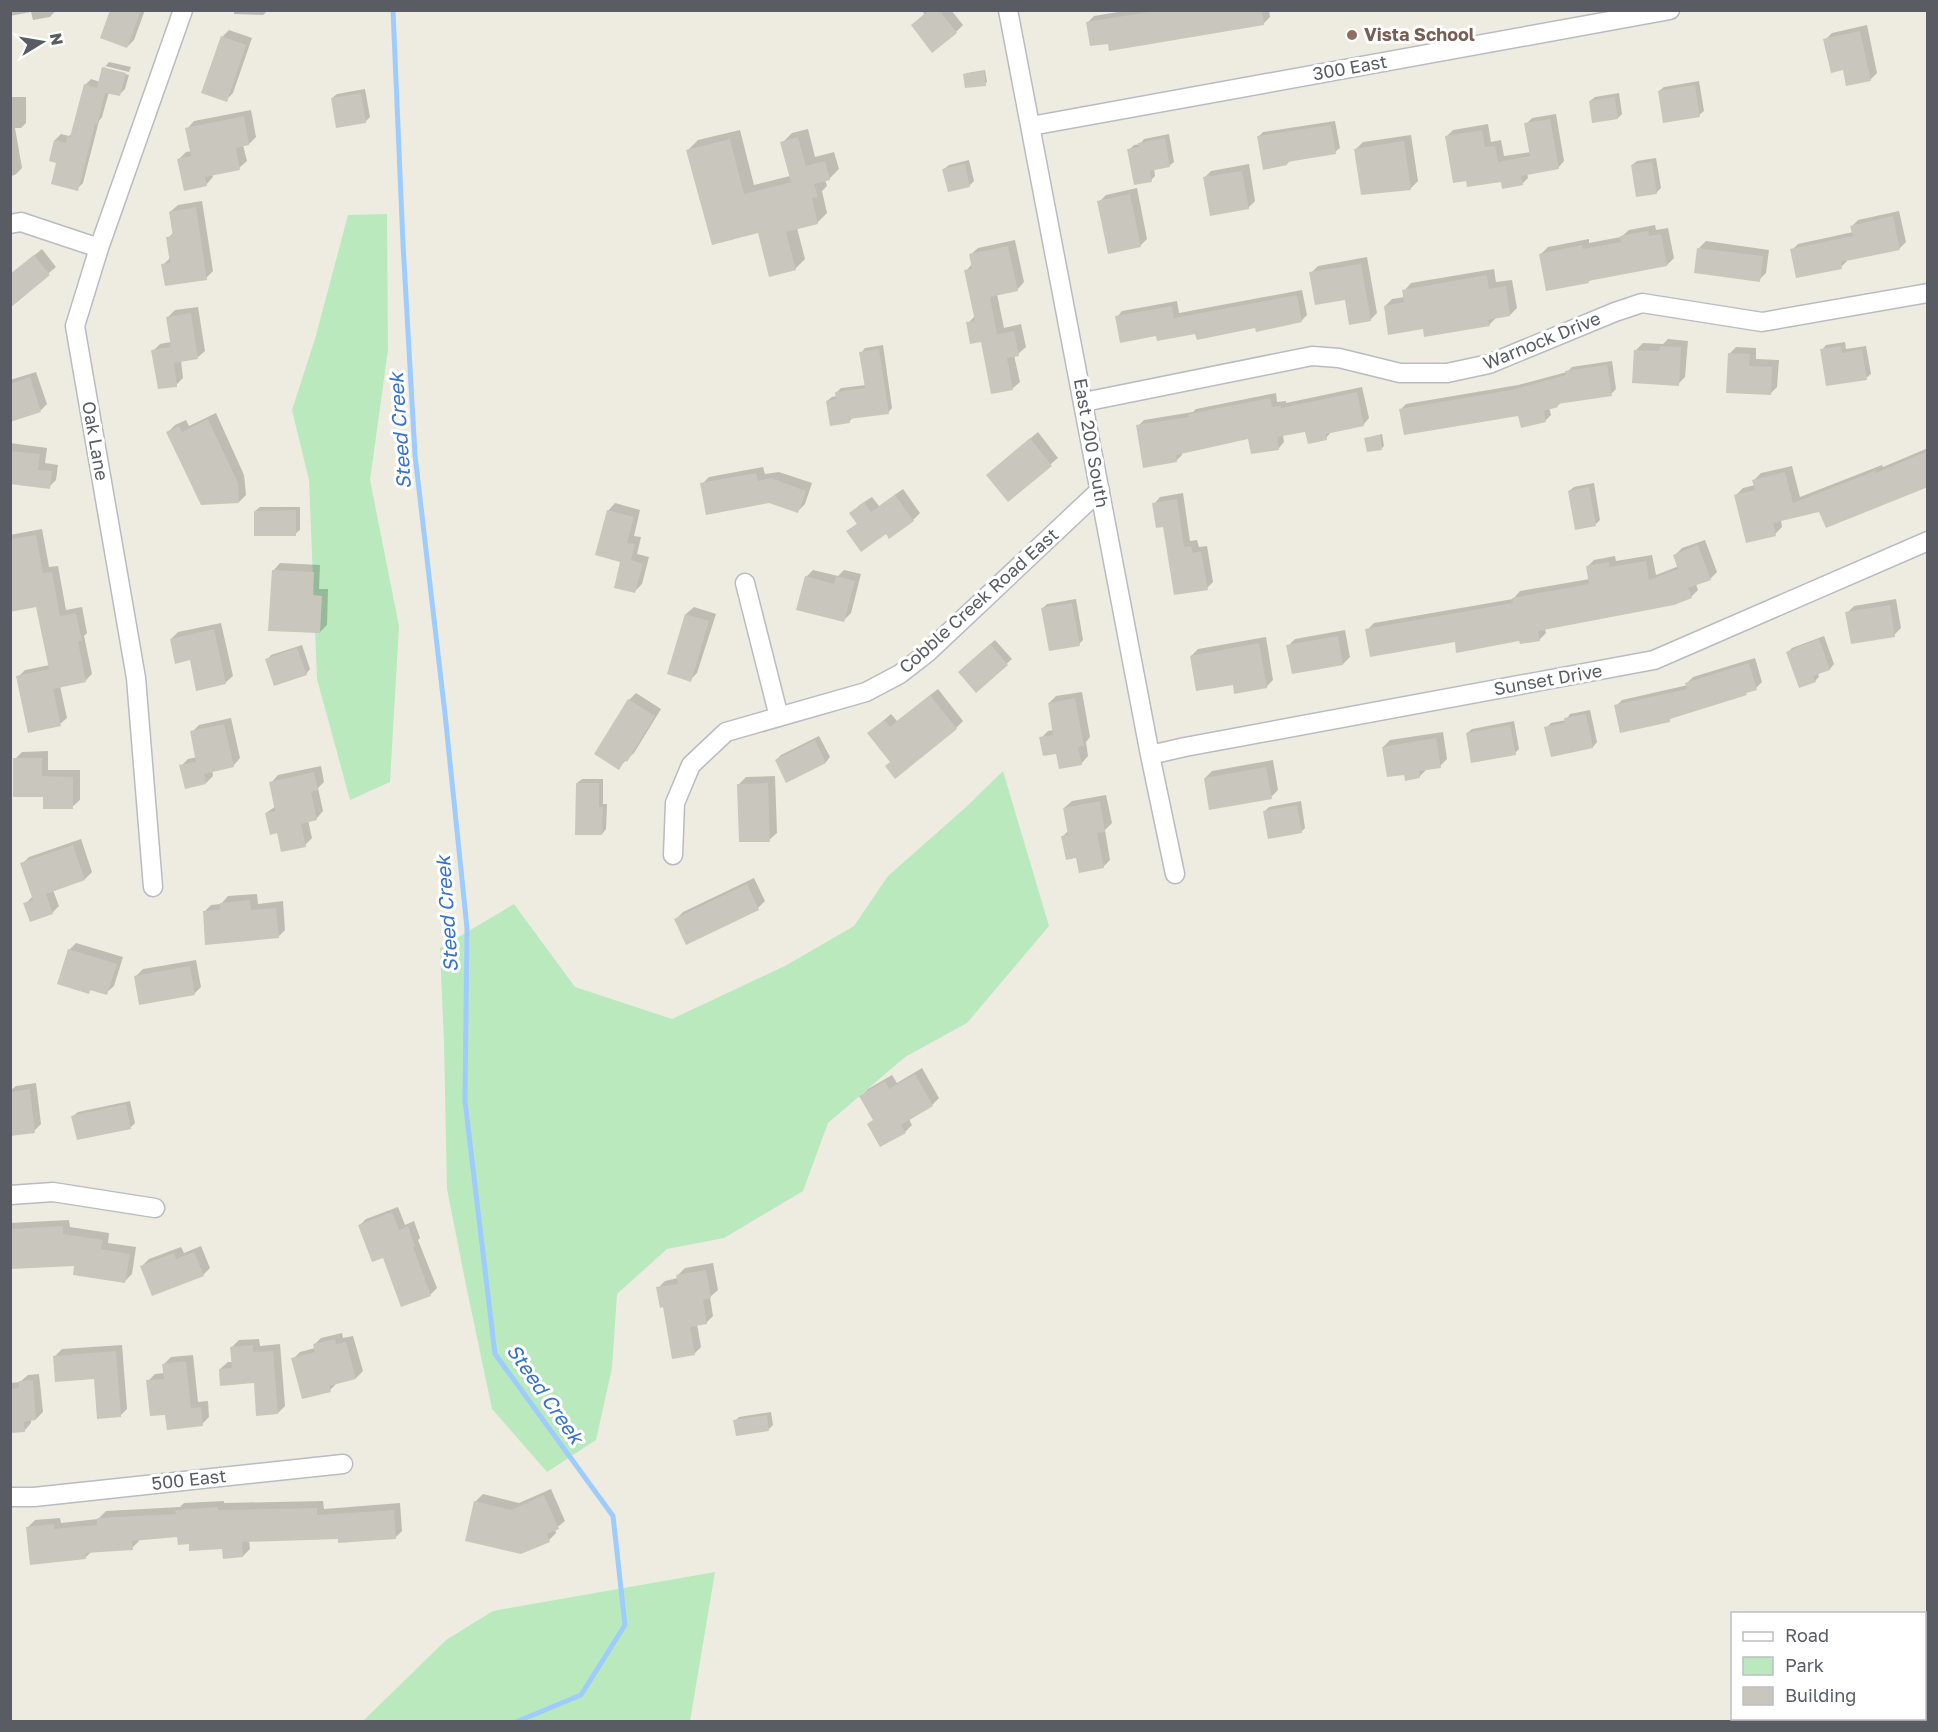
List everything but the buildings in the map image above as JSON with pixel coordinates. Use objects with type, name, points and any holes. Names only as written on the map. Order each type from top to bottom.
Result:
[{"type":"street","name":"Oak Lane","points":[[153,886],[136,678],[75,326],[99,248],[183,10]]},
{"type":"street","name":"East 200 South","points":[[1008,10],[1150,755],[1175,874]]},
{"type":"street","name":"300 East","points":[[1031,126],[1670,10]]},
{"type":"street","points":[[10,224],[21,222],[99,248]]},
{"type":"street","name":"Warnock Drive","points":[[1084,402],[1312,356],[1339,358],[1400,372],[1447,373],[1489,364],[1642,303],[1762,322],[1928,293]]},
{"type":"street","name":"Cobble Creek Road East","points":[[673,855],[675,803],[691,765],[726,732],[866,692],[900,674],[927,653],[1100,490]]},
{"type":"street","name":"Sunset Drive","points":[[1150,755],[1654,660],[1928,541]]},
{"type":"street","points":[[745,583],[779,717]]},
{"type":"street","points":[[10,1195],[53,1192],[155,1208]]},
{"type":"street","name":"500 East","points":[[10,1497],[34,1497],[343,1464]]},
{"type":"green space","points":[[387,214],[388,350],[370,480],[399,626],[390,782],[350,800],[317,679],[309,480],[292,410],[315,339],[348,215]]},
{"type":"green space","points":[[1003,771],[1049,926],[967,1023],[905,1057],[828,1123],[803,1191],[724,1238],[667,1249],[617,1294],[612,1368],[596,1440],[547,1472],[492,1409],[467,1290],[447,1189],[440,948],[514,904],[575,987],[672,1019],[785,966],[854,926],[888,876]]},
{"type":"green space","points":[[715,1572],[690,1721],[363,1721],[446,1640],[493,1611]]},
{"type":"waterway","name":"Steed Creek","points":[[393,10],[415,455],[467,928],[465,1101],[495,1354],[613,1516],[625,1625],[581,1695],[516,1722]]},
{"type":"place","name":"Vista School","points":[[1352,35]]}]
